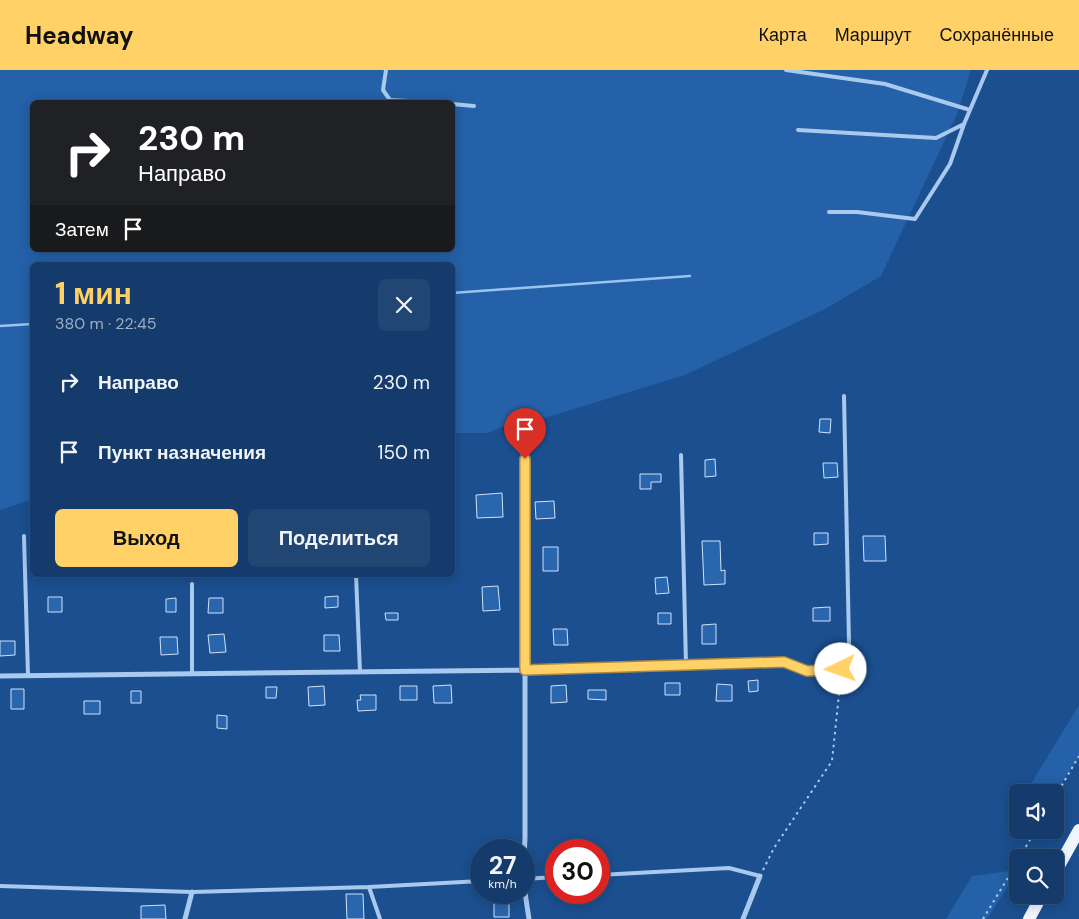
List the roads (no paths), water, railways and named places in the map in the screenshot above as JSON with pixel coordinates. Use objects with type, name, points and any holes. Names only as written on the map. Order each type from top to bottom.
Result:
[{"type":"main road","points":[[1064,857],[1079,830]]},
{"type":"main road","points":[[1029,919],[1037,904]]},
{"type":"street","points":[[525,440],[525,839]]},
{"type":"street","points":[[0,676],[525,670],[784,662],[807,671],[841,669]]},
{"type":"street","points":[[744,919],[760,876]]},
{"type":"street","points":[[186,919],[192,892]]},
{"type":"street","points":[[527,904],[529,919]]},
{"type":"lane","points":[[386,70],[383,90],[390,100]]},
{"type":"lane","points":[[786,70],[885,84],[970,110]]},
{"type":"lane","points":[[829,212],[857,212],[915,220],[950,164],[964,124],[987,70]]},
{"type":"lane","points":[[455,104],[474,106]]},
{"type":"lane","points":[[798,130],[936,138],[964,124]]},
{"type":"lane","points":[[841,669],[849,643],[844,396]]},
{"type":"lane","points":[[681,455],[686,665]]},
{"type":"lane","points":[[24,536],[28,676]]},
{"type":"lane","points":[[356,577],[360,672]]},
{"type":"lane","points":[[192,584],[192,674]]},
{"type":"lane","points":[[610,874],[729,868],[760,876]]},
{"type":"lane","points":[[0,886],[192,892],[369,888],[470,882]]},
{"type":"lane","points":[[369,888],[380,919]]},
{"type":"waterway","points":[[455,293],[690,276]]},
{"type":"waterway","points":[[0,326],[30,324]]}]
